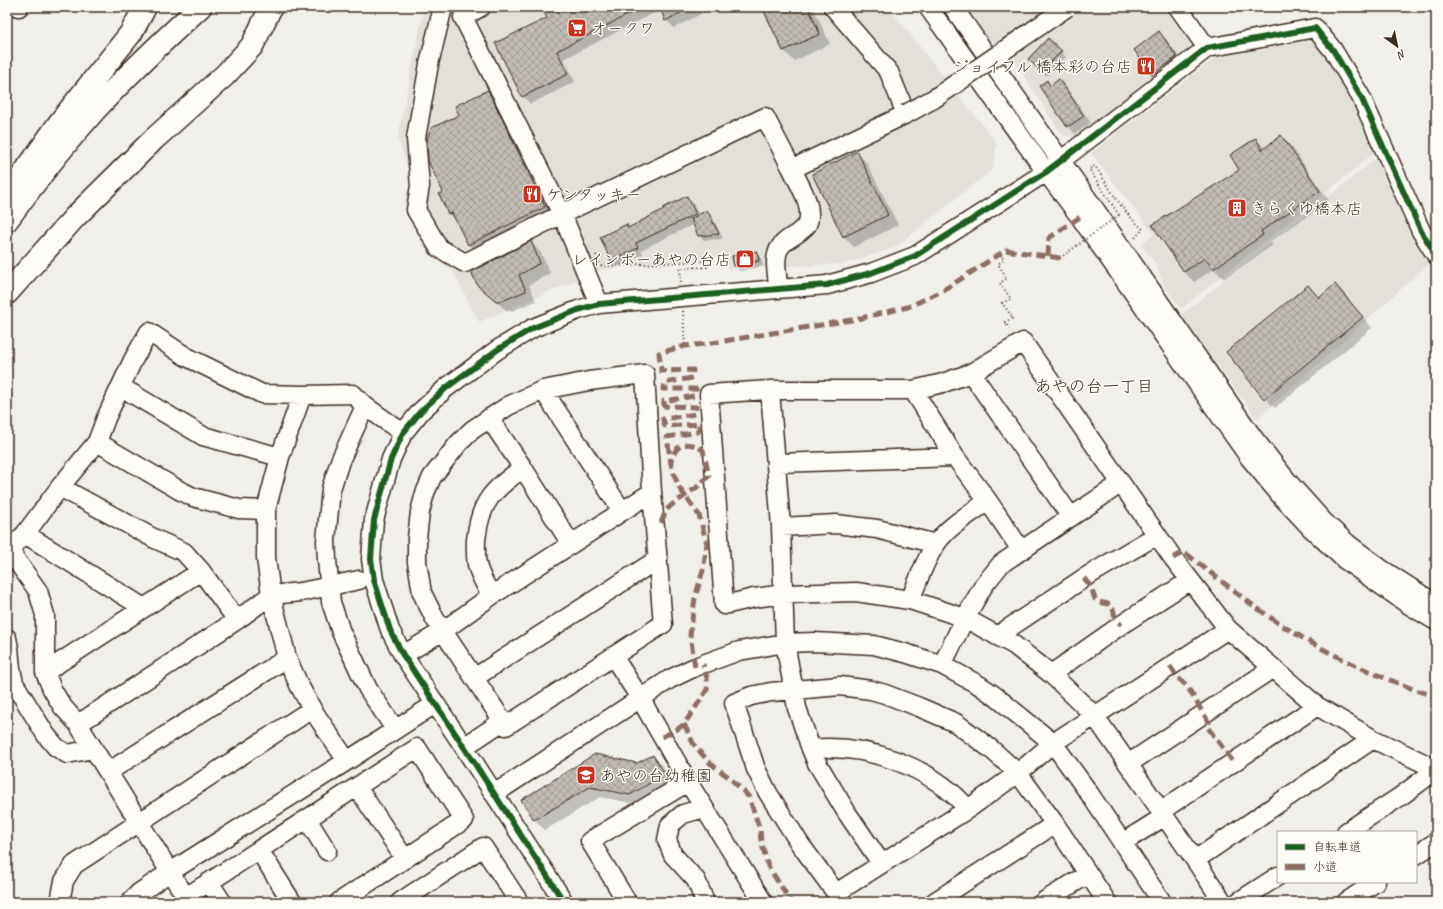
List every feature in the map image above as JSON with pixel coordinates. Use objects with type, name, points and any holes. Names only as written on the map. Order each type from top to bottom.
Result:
[{"type":"highway","points":[[7,197],[60,122],[131,32],[145,7]]},
{"type":"highway","points":[[7,220],[37,179],[94,112],[158,45],[200,7]]},
{"type":"highway","points":[[7,294],[75,217],[154,139],[225,74],[252,46],[272,7]]},
{"type":"street","points":[[443,7],[429,64],[416,138],[420,186],[416,210],[439,248],[465,263],[562,214],[765,117],[792,169],[807,202],[810,214],[806,226],[786,240],[779,249],[776,261],[778,288]]},
{"type":"street","points":[[481,7],[463,17],[562,214],[599,304]]},
{"type":"street","points":[[833,7],[889,72],[906,114]]},
{"type":"street","points":[[928,7],[1080,217],[1249,457],[1281,496],[1310,528],[1345,560],[1406,603],[1436,621]]},
{"type":"street","points":[[953,7],[1252,436],[1289,483],[1324,522],[1348,544],[1380,568],[1436,604]]},
{"type":"street","points":[[792,169],[906,114],[935,98],[1067,7]]},
{"type":"street","points":[[1178,7],[1207,48]]},
{"type":"street","points":[[564,902],[403,655],[390,630],[374,580],[372,559],[374,520],[391,459],[403,433],[421,411],[446,388],[497,350],[533,328],[578,310],[599,304],[827,285],[871,273],[915,256],[1046,172],[1207,48],[1315,28],[1333,50],[1361,97],[1421,231],[1436,255]]},
{"type":"street","points":[[339,902],[464,820],[417,748],[209,882],[188,900],[78,724],[62,706],[52,689],[45,672],[45,615],[38,591],[9,550],[25,534],[60,486],[97,442],[106,418],[133,360],[149,332],[185,356],[262,394],[302,396],[353,394],[366,406],[403,433]]},
{"type":"street","points":[[1223,902],[1094,715],[1051,674],[1014,645],[965,618],[910,600],[856,592],[784,594],[754,598],[724,605],[708,394],[770,390],[913,390],[943,383],[971,373],[1023,342],[1120,484],[1189,581],[1228,629],[1318,706],[1373,739],[1436,769],[1401,796],[1348,831]]},
{"type":"street","points":[[971,373],[1071,517]]},
{"type":"street","points":[[645,374],[652,492],[663,624],[506,726],[428,606],[422,592],[419,579],[417,538],[420,512],[425,493],[432,477],[458,444],[472,430],[489,418],[513,403],[543,390],[589,381],[645,374]]},
{"type":"street","points":[[121,387],[203,436],[280,457]]},
{"type":"street","points":[[543,390],[622,511]]},
{"type":"street","points":[[770,390],[781,527],[785,643],[797,708],[817,763],[881,863]]},
{"type":"street","points":[[913,390],[955,457],[988,501],[1021,550]]},
{"type":"street","points":[[302,396],[280,457],[266,510],[266,558],[272,595],[287,658],[312,709],[347,761]]},
{"type":"street","points":[[366,406],[340,461],[331,489],[326,541],[327,560],[331,602],[341,632],[368,689],[395,729]]},
{"type":"street","points":[[489,418],[523,468],[571,544]]},
{"type":"street","points":[[97,442],[179,490],[239,509],[266,510]]},
{"type":"street","points":[[777,463],[955,457]]},
{"type":"street","points":[[491,596],[478,569],[475,556],[477,532],[482,510],[488,499],[499,486],[523,468]]},
{"type":"street","points":[[942,665],[965,618],[984,585],[1001,564],[1120,484]]},
{"type":"street","points":[[60,486],[155,540],[184,552],[202,571],[237,620]]},
{"type":"street","points":[[403,655],[443,631],[491,596],[652,492]]},
{"type":"street","points":[[910,600],[921,572],[936,544],[951,527],[988,501]]},
{"type":"street","points":[[781,527],[836,524],[877,529],[936,544]]},
{"type":"street","points":[[25,534],[144,608]]},
{"type":"street","points":[[997,636],[1084,578],[1157,535]]},
{"type":"street","points":[[474,678],[658,559]]},
{"type":"street","points":[[45,672],[202,571]]},
{"type":"street","points":[[78,724],[237,620],[272,595],[301,592],[359,580]]},
{"type":"street","points":[[1051,674],[1121,625],[1189,581]]},
{"type":"street","points":[[1107,902],[1055,824],[1018,773],[991,749],[956,723],[903,700],[871,690],[840,686],[793,690],[751,696],[734,703],[756,769],[768,793],[800,844],[838,897],[881,863],[968,809],[1018,773],[1053,743],[1228,629]]},
{"type":"street","points":[[7,638],[10,669],[14,683],[46,735],[56,747],[67,754],[93,749]]},
{"type":"street","points":[[494,794],[670,679],[695,667],[739,651],[785,643],[814,642],[874,645],[942,665],[979,685],[995,696],[1053,743],[1122,842],[1155,899]]},
{"type":"street","points":[[613,656],[640,698],[688,782],[763,902]]},
{"type":"street","points":[[108,772],[287,658]]},
{"type":"street","points":[[1128,764],[1273,668]]},
{"type":"street","points":[[130,902],[139,893],[170,872],[347,761],[434,704]]},
{"type":"street","points":[[1122,842],[1318,706]]},
{"type":"street","points":[[60,902],[64,881],[74,865],[312,709]]},
{"type":"street","points":[[464,747],[503,721]]},
{"type":"street","points":[[1195,860],[1373,739]]},
{"type":"street","points":[[811,749],[826,747],[856,750],[898,762],[927,774],[946,787],[968,809]]},
{"type":"street","points":[[627,902],[590,841],[688,782]]},
{"type":"street","points":[[357,787],[405,859]]},
{"type":"street","points":[[704,808],[683,814],[670,825],[667,840],[673,855],[696,880],[705,902]]},
{"type":"street","points":[[307,819],[327,851]]},
{"type":"street","points":[[934,902],[1055,824]]},
{"type":"street","points":[[1417,854],[1436,842]]},
{"type":"street","points":[[400,902],[483,847],[512,900]]},
{"type":"street","points":[[259,850],[292,902]]},
{"type":"street","points":[[1043,902],[1088,874]]},
{"type":"street","points":[[1238,902],[1277,877]]},
{"type":"street","points":[[209,882],[222,902]]},
{"type":"street","points":[[1346,902],[1374,883]]},
{"type":"path","points":[[1060,258],[1119,215],[1089,169],[1095,166],[1127,213],[1143,229],[1122,248]]},
{"type":"path","points":[[594,251],[601,266],[707,261],[707,267],[680,268],[681,283]]},
{"type":"path","points":[[1000,254],[1004,260],[998,264],[1007,278],[1000,283],[1011,299],[1002,302],[1013,318],[1005,322],[1019,345]]},
{"type":"path","points":[[683,307],[685,346]]},
{"type":"shaded area","points":[[424,7],[888,7],[997,143],[993,169],[894,248],[845,264],[728,269],[725,256],[600,270],[479,322],[452,270],[427,252],[404,203],[411,180],[398,137]]},
{"type":"shaded area","points":[[966,7],[1053,7],[995,48]]},
{"type":"shaded area","points":[[1080,7],[1167,7],[1195,42],[1195,50],[1074,137],[1062,135],[1015,62],[1017,50]]},
{"type":"shaded area","points":[[1308,37],[1317,41],[1344,80],[1378,150],[1181,309],[1165,287],[1156,264],[1141,244],[1154,234],[1091,153],[1216,57]]},
{"type":"shaded area","points":[[1379,156],[1432,261],[1257,419],[1181,315]]},
{"type":"building","points":[[541,7],[643,7],[557,51],[568,74],[522,97],[495,43],[547,18]]},
{"type":"building","name":"オークワ","points":[[660,7],[692,7],[665,21]]},
{"type":"building","points":[[762,7],[808,7],[820,34],[783,51]]},
{"type":"building","points":[[1159,31],[1177,57],[1152,75],[1134,50]]},
{"type":"building","points":[[1048,38],[1062,51],[1041,72],[1028,59]]},
{"type":"building","points":[[1059,79],[1084,116],[1067,127],[1039,86],[1047,80],[1050,86]]},
{"type":"building","points":[[488,90],[545,207],[468,245],[452,213],[448,214],[439,194],[443,192],[428,161],[427,140],[431,128],[459,115],[455,106]]},
{"type":"building","name":"きらくゆ橋本店","points":[[1281,135],[1320,191],[1261,231],[1263,235],[1213,269],[1205,258],[1184,272],[1152,225],[1239,170],[1230,155],[1256,138],[1262,150]]},
{"type":"building","points":[[857,151],[888,215],[843,237],[812,174]]},
{"type":"building","points":[[687,196],[696,214],[636,243],[638,248],[611,261],[600,237],[627,224],[628,228]]},
{"type":"building","points":[[707,210],[719,234],[698,236],[691,219]]},
{"type":"building","points":[[531,241],[540,263],[519,275],[526,291],[502,301],[496,301],[478,286],[472,274],[473,271]]},
{"type":"building","name":"レインボーあやの台店","points":[[757,251],[759,261],[734,266],[732,256]]},
{"type":"building","points":[[1335,284],[1363,317],[1264,399],[1226,352],[1308,285],[1319,298]]},
{"type":"building","points":[[595,754],[637,763],[653,755],[665,774],[630,795],[590,787],[534,820],[521,800]]},
{"type":"marked path","points":[[1048,256],[1049,238],[1080,217]]},
{"type":"marked path","points":[[695,667],[690,635],[695,598],[703,570],[707,544],[699,515],[680,489],[675,477],[671,464],[667,437],[698,432],[700,424],[665,426],[663,419],[695,414],[696,407],[664,406],[664,401],[694,396],[696,389],[663,389],[664,383],[692,378],[693,370],[661,371],[659,353],[685,346],[706,344],[857,319],[908,307],[942,291],[1006,250],[1060,258]]},
{"type":"marked path","points":[[661,523],[666,510],[696,488],[709,476],[703,450],[692,445],[687,444],[679,447],[673,455],[671,461]]},
{"type":"marked path","points":[[1173,558],[1184,552],[1253,605],[1277,622],[1315,645],[1394,682],[1436,697]]},
{"type":"marked path","points":[[1084,578],[1091,587],[1095,599],[1099,602],[1108,604],[1113,609],[1115,617],[1121,625]]},
{"type":"marked path","points":[[662,737],[684,724],[706,691],[707,679],[703,664]]},
{"type":"marked path","points":[[1170,666],[1177,677],[1187,686],[1209,723],[1208,728],[1234,763]]},
{"type":"marked path","points":[[684,724],[693,743],[701,753],[711,764],[730,778],[749,797],[760,830],[761,841],[768,866],[791,902]]},
{"type":"cycle path","points":[[564,902],[403,655],[390,630],[374,580],[371,559],[374,520],[391,459],[403,433],[421,411],[446,388],[497,350],[533,328],[578,310],[599,304],[827,285],[871,273],[915,256],[1046,172],[1207,48],[1315,28],[1333,50],[1361,97],[1421,231],[1436,255]]},
{"type":"place","name":"オークワ","points":[[577,28]]},
{"type":"place","name":"ジョイフル 橋本彩の台店","points":[[1146,66]]},
{"type":"place","name":"ケンタッキー","points":[[532,194]]},
{"type":"place","name":"きらくゆ橋本店","points":[[1237,208]]},
{"type":"place","name":"レインボーあやの台店","points":[[745,259]]},
{"type":"place","name":"あやの台幼稚園","points":[[586,775]]},
{"type":"district","name":"あやの台一丁目","points":[[1094,386]]}]
